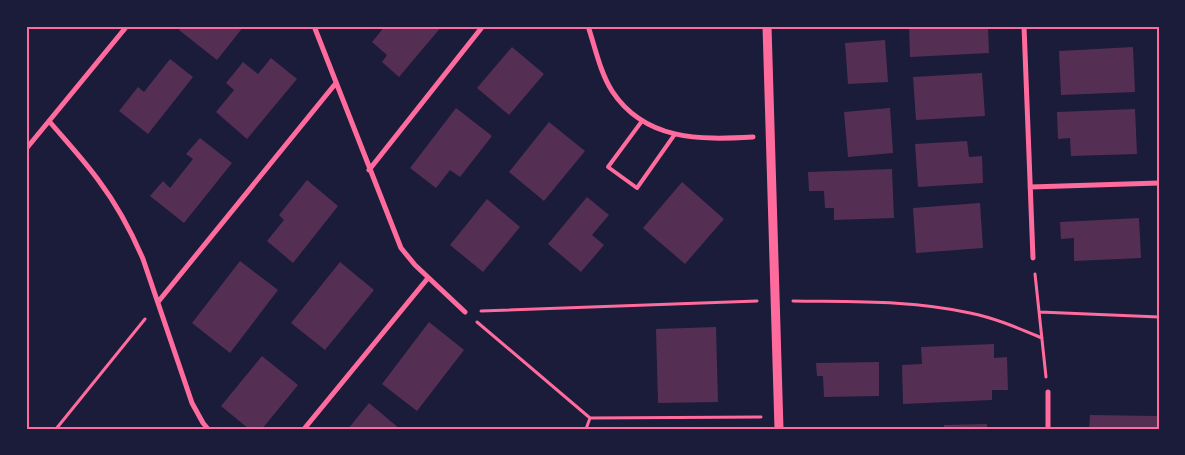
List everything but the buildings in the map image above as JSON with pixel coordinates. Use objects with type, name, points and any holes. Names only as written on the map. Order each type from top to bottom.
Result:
[{"type":"street","points":[[26,149],[127,26]]},
{"type":"street","points":[[314,26],[401,248],[415,265],[465,312]]},
{"type":"street","points":[[369,170],[483,26]]},
{"type":"street","points":[[588,26],[611,89],[623,106],[642,121],[653,128],[676,134],[708,138],[753,137]]},
{"type":"street","points":[[767,26],[779,429]]},
{"type":"street","points":[[1024,26],[1033,258]]},
{"type":"street","points":[[158,302],[336,82]]},
{"type":"street","points":[[49,121],[98,180],[122,216],[143,259],[192,403],[208,429]]},
{"type":"street","points":[[1030,187],[1159,183]]},
{"type":"street","points":[[304,429],[428,278]]},
{"type":"street","points":[[1048,392],[1048,429]]},
{"type":"lane","points":[[642,121],[608,167],[637,188],[676,134]]},
{"type":"path","points":[[1033,258],[1048,392]]},
{"type":"path","points":[[56,429],[158,302]]},
{"type":"path","points":[[465,312],[590,418],[779,417]]},
{"type":"path","points":[[1040,312],[1159,317]]},
{"type":"path","points":[[586,429],[590,418]]}]
